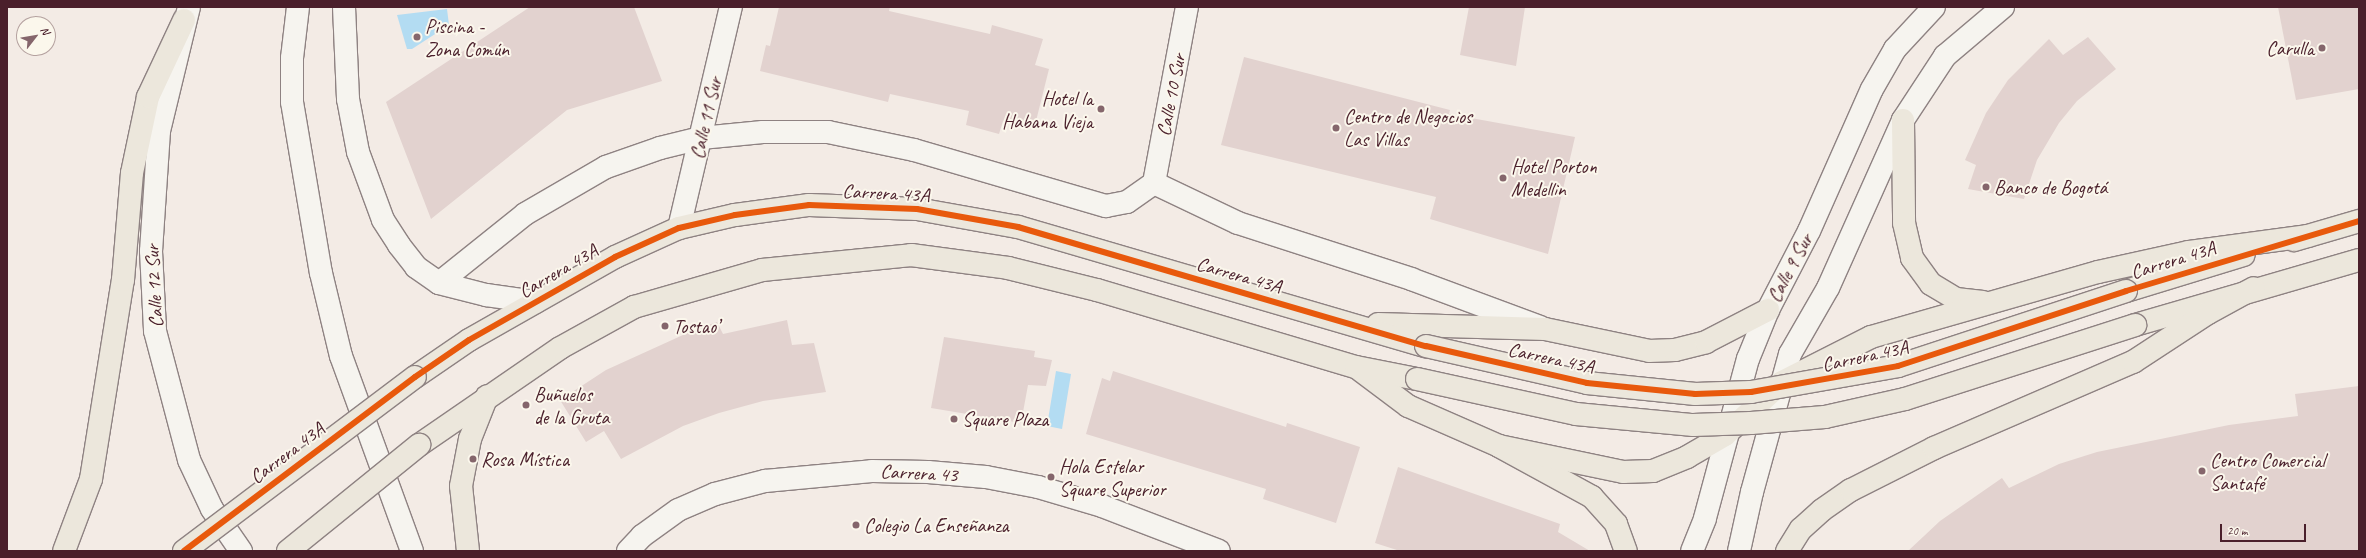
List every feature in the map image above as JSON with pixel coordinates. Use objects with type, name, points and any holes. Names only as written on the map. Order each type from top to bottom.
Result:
[{"type":"main road","points":[[64,551],[91,479],[122,280],[132,174],[148,97],[187,13]]},
{"type":"main road","points":[[1904,120],[1904,223],[1912,258],[1931,284],[1956,299],[1994,303]]},
{"type":"main road","name":"Carrera 43A","points":[[184,551],[415,377],[469,340],[615,257],[679,228],[735,215],[809,205],[917,209],[1018,227],[1426,346],[1587,383],[1695,394],[1751,392],[1898,366],[2126,291],[2359,221]]},
{"type":"main road","points":[[1499,446],[1623,472],[1640,472],[1672,464],[1725,436],[1782,382],[1871,337],[2098,272],[2182,253],[2307,236]]},
{"type":"main road","points":[[288,551],[419,445],[487,396],[560,348],[640,305],[762,270],[911,255],[1008,268],[1089,288],[1356,367],[1576,414],[1693,425],[1751,423],[1825,417],[1905,400],[2254,288],[2359,260]]},
{"type":"main road","points":[[1787,551],[1801,529],[1822,510],[1851,490],[1923,454],[2133,362],[2208,313],[2254,288]]},
{"type":"main road","points":[[1351,323],[1545,329],[1649,351],[1675,350],[1706,342],[1768,310]]},
{"type":"main road","points":[[1356,367],[1408,406],[1499,446],[1592,498],[1616,524],[1626,551]]},
{"type":"main road","points":[[468,551],[461,486],[470,439],[487,396]]},
{"type":"street","points":[[298,7],[292,58],[292,102],[321,273],[342,356],[412,551]]},
{"type":"street","points":[[332,7],[344,44]]},
{"type":"street","points":[[344,7],[344,44],[355,136],[369,188],[383,220],[399,245],[416,267],[439,283],[486,295],[536,302]]},
{"type":"street","name":"Calle 11 Sur","points":[[679,228],[731,7]]},
{"type":"street","name":"Calle 10 Sur","points":[[1154,183],[1187,7]]},
{"type":"street","name":"Calle 9 Sur","points":[[1692,551],[1705,518],[1725,436],[1748,359],[1768,310],[1809,231],[1872,89],[1895,49],[1934,7]]},
{"type":"street","name":"Calle 9 Sur","points":[[1739,551],[1790,354],[1828,288],[1904,120],[1945,56],[2003,7]]},
{"type":"street","name":"Calle 12 Sur","points":[[187,13],[159,131],[151,251],[155,331],[188,460],[212,509],[241,551]]},
{"type":"street","name":"Carrera 43A","points":[[439,283],[525,214],[606,167],[660,148],[701,138],[763,132],[828,132],[914,150],[1106,206],[1127,202],[1154,183],[1238,224],[1411,279],[1545,329]]},
{"type":"street","name":"Carrera 43","points":[[628,551],[642,536],[678,510],[715,494],[765,481],[872,471],[936,472],[1038,487],[1102,506],[1219,551]]},
{"type":"water","name":"Piscina - Zona Común","points":[[447,9],[449,25],[412,49],[407,49],[397,15]]},
{"type":"water","points":[[1056,371],[1071,374],[1062,429],[1047,426]]},
{"type":"building","points":[[530,7],[634,7],[662,81],[567,110],[431,219],[386,102]]},
{"type":"building","points":[[779,7],[890,7],[889,11],[990,34],[992,25],[1043,39],[1035,65],[1049,69],[1034,129],[1003,121],[999,134],[966,125],[969,111],[890,94],[888,102],[760,71],[766,45],[770,46]]},
{"type":"building","points":[[1469,7],[1525,7],[1516,66],[1460,55]]},
{"type":"building","name":"Carulla","points":[[2278,7],[2359,7],[2359,89],[2296,100]]},
{"type":"building","points":[[2088,37],[2116,69],[2077,101],[2059,123],[2037,160],[2024,199],[1968,189],[1976,165],[1965,160],[1986,113],[2008,80],[2049,39],[2063,55]]},
{"type":"building","points":[[1244,57],[1450,110],[1449,114],[1575,137],[1548,254],[1430,219],[1436,197],[1221,145]]},
{"type":"building","points":[[787,320],[792,345],[814,343],[826,392],[763,401],[719,413],[683,426],[621,459],[604,431],[586,442],[560,400],[606,370],[694,330],[717,322],[723,334]]},
{"type":"building","points":[[944,337],[1035,351],[1034,357],[1052,360],[1046,386],[1028,385],[1021,423],[931,408]]},
{"type":"building","points":[[1113,371],[1286,427],[1287,423],[1360,447],[1336,523],[1263,499],[1266,489],[1086,434],[1102,378],[1110,381]]},
{"type":"building","name":"Centro Comercial Santafé","points":[[2359,386],[2359,551],[1908,551],[1940,521],[2002,478],[2009,488],[2059,464],[2097,452],[2229,425],[2298,416],[2295,394]]},
{"type":"building","points":[[1398,467],[1560,524],[1558,532],[1590,551],[1400,551],[1375,543]]},
{"type":"cycle path","points":[[184,551],[415,377],[469,340],[615,257],[679,228],[735,215],[809,205],[917,209],[1018,227],[1426,346],[1587,383],[1695,394],[1751,392],[1898,366],[2126,291],[2359,221]]},
{"type":"place","name":"Piscina - Zona Común","points":[[417,37]]},
{"type":"place","name":"Carulla","points":[[2322,48]]},
{"type":"place","name":"Hotel la Habana Vieja","points":[[1101,109]]},
{"type":"place","name":"Centro de Negocios Las Villas","points":[[1336,128]]},
{"type":"place","name":"Hotel Porton Medellin","points":[[1503,178]]},
{"type":"place","name":"Banco de Bogotá","points":[[1986,187]]},
{"type":"place","name":"Tostao’","points":[[665,326]]},
{"type":"place","name":"Buñuelos de la Gruta","points":[[526,405]]},
{"type":"place","name":"Square Plaza","points":[[954,419]]},
{"type":"place","name":"Rosa Mística","points":[[473,459]]},
{"type":"place","name":"Centro Comercial Santafé","points":[[2202,471]]},
{"type":"place","name":"Hola Estelar Square Superior","points":[[1051,477]]},
{"type":"place","name":"Colegio La Enseñanza","points":[[856,525]]}]
